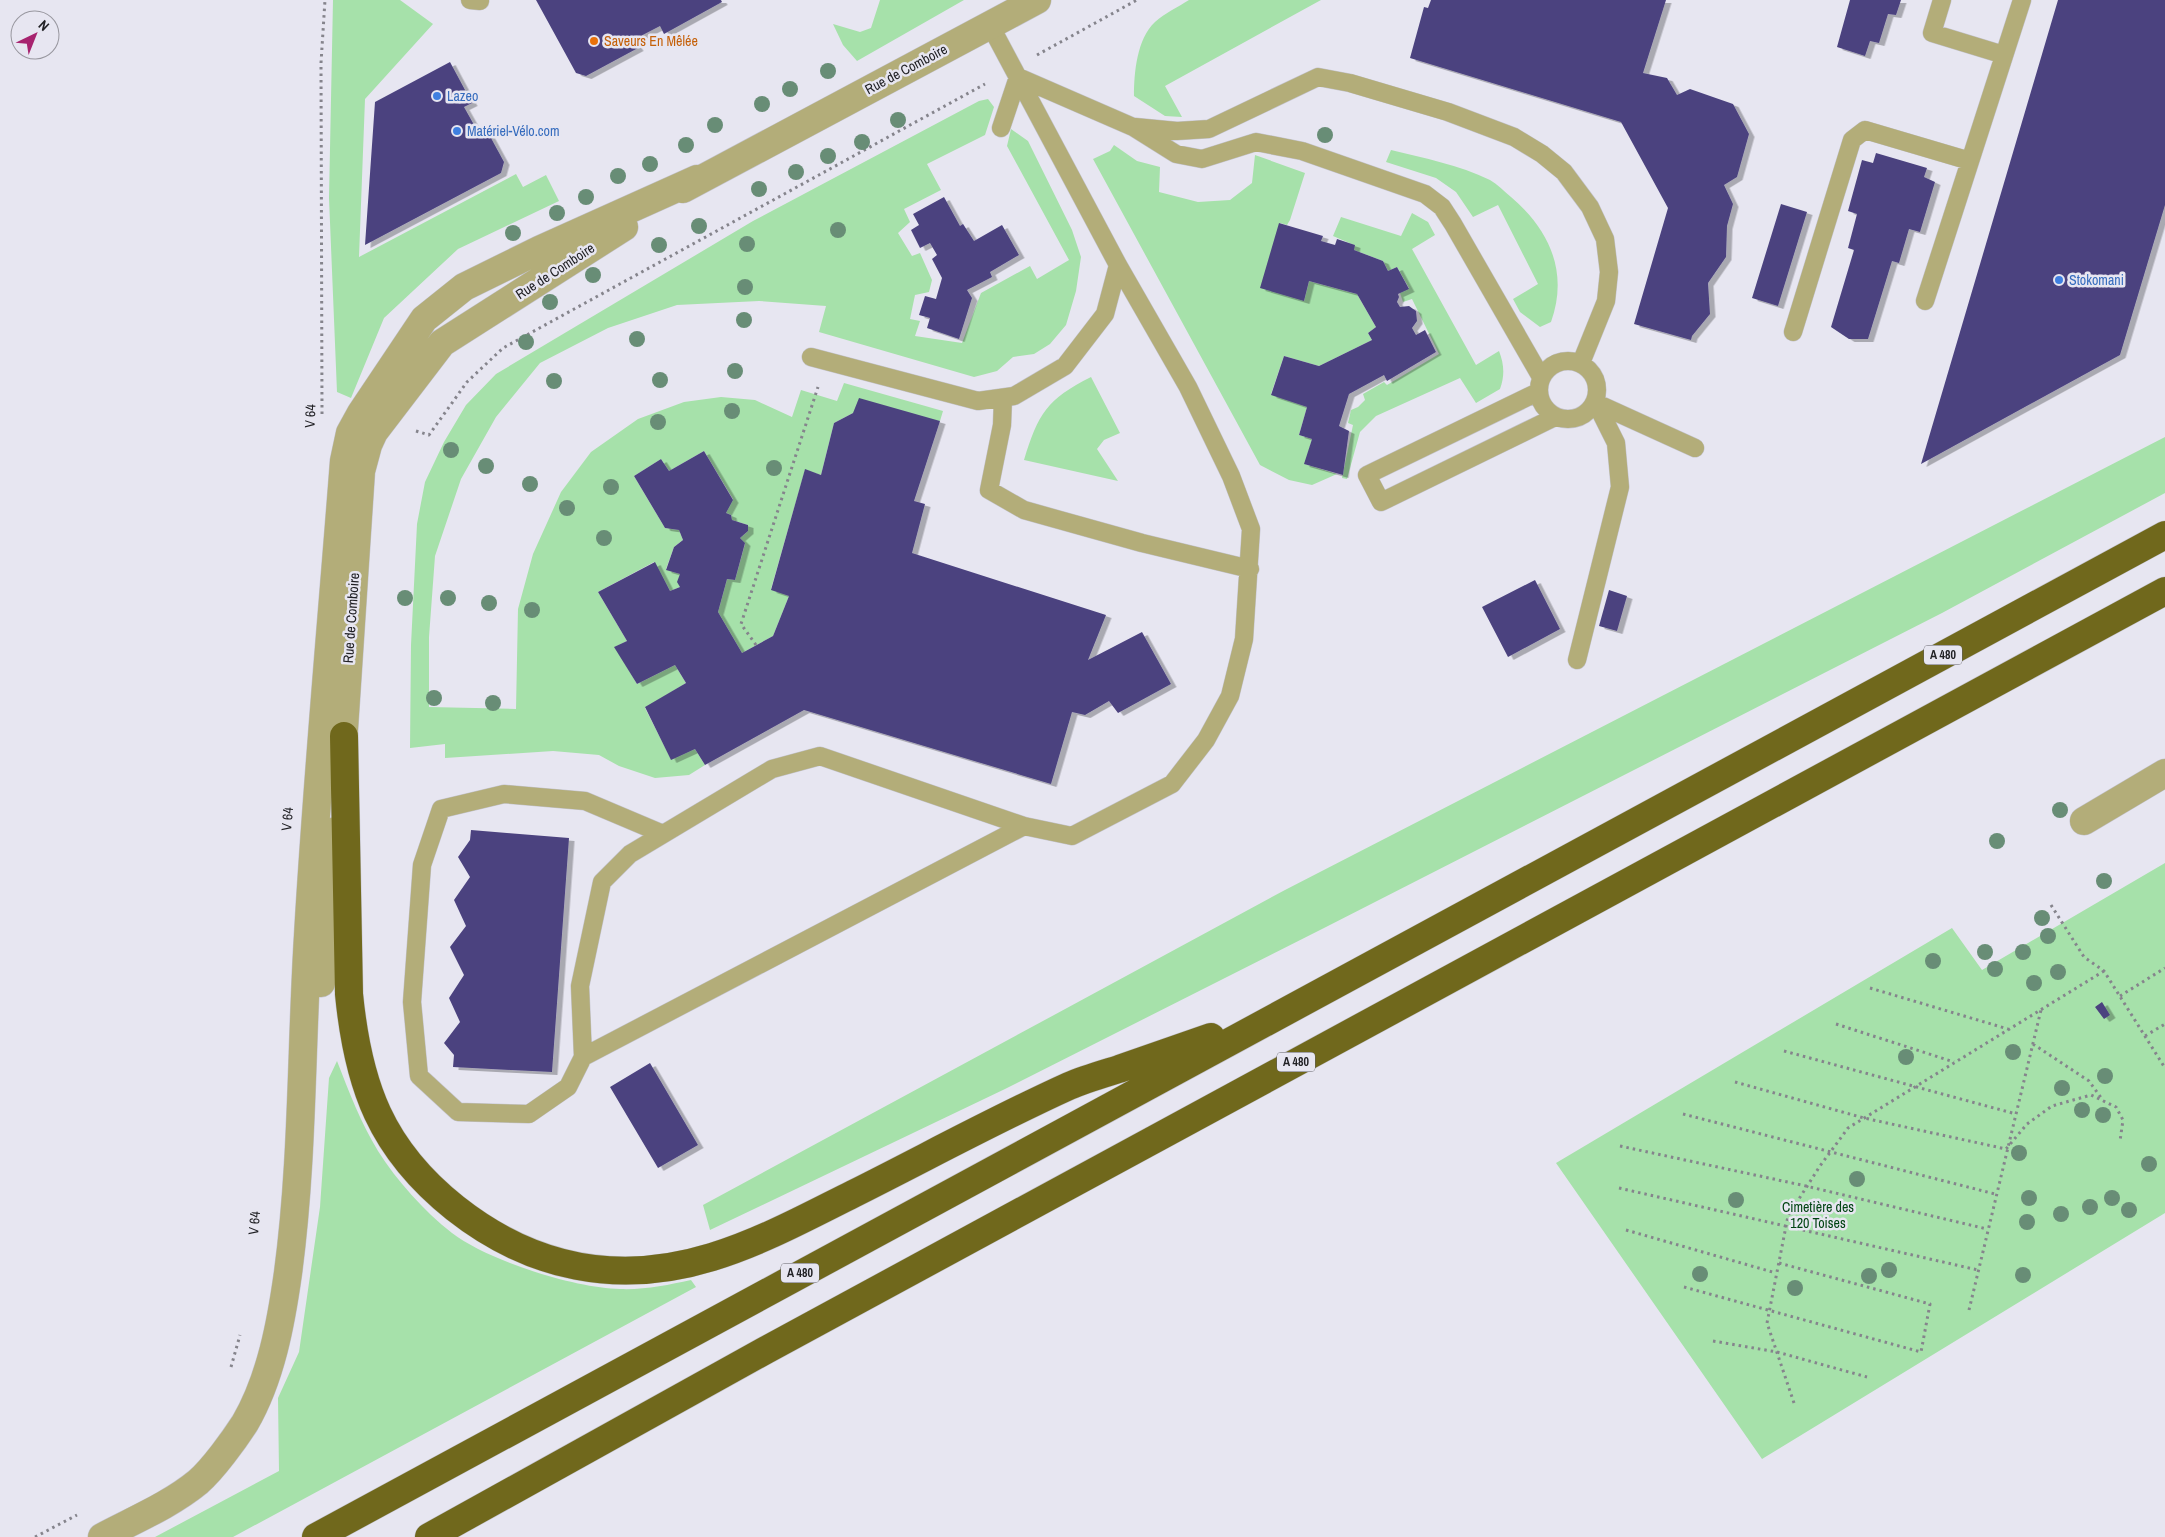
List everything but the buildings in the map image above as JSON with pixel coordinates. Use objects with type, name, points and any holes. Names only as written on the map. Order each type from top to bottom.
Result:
[{"type":"highway","name":"A 480","points":[[316,1537],[2165,535]]},
{"type":"highway","name":"A 480","points":[[429,1537],[783,1340],[2165,591]]},
{"type":"highway","points":[[344,736],[349,994],[353,1028],[366,1086],[393,1143],[417,1174],[479,1227],[514,1247],[548,1260],[588,1268],[630,1271],[680,1266],[713,1257],[769,1236],[1071,1085],[1286,1012]]},
{"type":"street","name":"Rue de Comboire","points":[[302,1103],[327,942],[344,736],[361,470],[374,432],[372,416],[442,344],[697,179],[990,25],[1025,3]]},
{"type":"street","points":[[102,1537],[176,1498],[199,1481],[245,1423],[273,1352],[283,1304],[294,1231],[302,1103],[308,937],[344,461],[350,433],[372,416],[424,319],[464,287],[539,250],[697,179]]},
{"type":"street","points":[[2084,821],[2165,773]]},
{"type":"lane","points":[[1942,0],[1932,33],[2004,55]]},
{"type":"lane","points":[[1925,301],[2022,0]]},
{"type":"lane","points":[[663,834],[585,801],[504,794],[441,809],[422,865],[412,1002],[418,1076],[458,1112],[529,1114],[568,1087],[583,1057],[580,986],[602,882],[630,854],[772,769],[820,756],[1024,826],[1072,836],[1172,784],[1206,740],[1230,696],[1244,639],[1250,569],[1251,529],[1231,476],[1188,387],[1118,265],[990,25]]},
{"type":"lane","points":[[1015,73],[1133,127],[1176,154],[1202,159],[1256,142],[1302,151],[1425,194],[1442,207],[1453,224],[1540,384],[1544,407],[1556,417],[1570,420],[1586,415],[1596,403],[1598,388],[1593,373],[1581,363],[1566,360],[1551,365],[1540,384],[1367,475],[1381,502],[1556,417]]},
{"type":"lane","points":[[1001,128],[1015,73]]},
{"type":"lane","points":[[1133,127],[1177,131],[1209,129],[1318,76],[1350,83],[1448,112],[1514,137],[1542,154],[1564,172],[1590,207],[1605,239],[1609,272],[1606,301],[1581,363]]},
{"type":"lane","points":[[1793,332],[1852,140],[1866,130],[1970,161]]},
{"type":"lane","points":[[819,359],[978,401],[1014,396],[1065,366],[1105,314],[1118,265]]},
{"type":"lane","points":[[1003,398],[1002,425],[989,490],[1024,510],[1142,543],[1250,569]]},
{"type":"lane","points":[[1596,403],[1695,448]]},
{"type":"lane","points":[[1577,660],[1620,487],[1616,443],[1596,403]]},
{"type":"lane","points":[[583,1057],[1024,826]]},
{"type":"path","name":"V 64","points":[[322,417],[321,63],[326,0]]},
{"type":"path","points":[[322,407],[372,416],[429,435],[467,382],[504,348],[1015,73],[1137,0]]},
{"type":"path","points":[[756,645],[741,624],[819,359]]},
{"type":"path","points":[[2051,905],[2084,957],[2104,971],[2165,1068]]},
{"type":"path","points":[[2120,996],[2165,968]]},
{"type":"path","points":[[1794,1403],[1767,1322],[1788,1216],[1830,1151],[1848,1128],[2104,971]]},
{"type":"path","points":[[1870,988],[2008,1030]]},
{"type":"path","points":[[1969,1310],[1995,1194],[2041,1009]]},
{"type":"path","points":[[1836,1024],[1954,1062]]},
{"type":"path","points":[[2145,1036],[2165,1024]]},
{"type":"path","points":[[2033,1044],[2090,1081],[2103,1100]]},
{"type":"path","points":[[1784,1051],[2016,1114]]},
{"type":"path","points":[[1735,1082],[1864,1118],[2006,1149]]},
{"type":"path","points":[[2006,1149],[2027,1124],[2052,1106],[2092,1095],[2116,1107],[2123,1120],[2120,1141]]},
{"type":"path","points":[[1683,1114],[1995,1194]]},
{"type":"path","points":[[1620,1146],[1806,1186],[1987,1229]]},
{"type":"path","points":[[1619,1188],[1786,1224],[1978,1270]]},
{"type":"path","points":[[1626,1230],[1776,1273]]},
{"type":"path","points":[[1684,1287],[1921,1352],[1930,1304],[1778,1263]]},
{"type":"path","points":[[230,1372],[243,1325]]},
{"type":"path","points":[[1713,1341],[1777,1352],[1867,1376]]},
{"type":"path","points":[[35,1537],[80,1514]]},
{"type":"green space","points":[[333,0],[400,0],[433,24],[365,99],[359,257],[516,174],[523,187],[546,175],[559,201],[458,249],[384,318],[351,398],[337,392],[329,198]]},
{"type":"green space","points":[[880,0],[964,0],[857,61],[843,45],[833,24],[860,32],[871,28]]},
{"type":"green space","points":[[1189,0],[1321,0],[1165,86],[1182,117],[1165,116],[1134,96],[1138,56],[1144,37],[1155,22]]},
{"type":"green space","points":[[988,99],[994,107],[985,135],[927,164],[941,190],[904,209],[910,222],[898,233],[912,256],[920,253],[932,280],[929,292],[915,295],[910,319],[920,321],[915,336],[962,343],[981,293],[1030,266],[1037,279],[1069,260],[1007,146],[1011,129],[1028,141],[1072,230],[1081,257],[1076,291],[1066,325],[1050,344],[1034,354],[1013,357],[997,371],[974,377],[819,332],[826,306],[759,301],[677,305],[608,328],[540,363],[496,417],[461,479],[435,556],[429,637],[429,707],[516,709],[518,609],[533,554],[561,492],[591,452],[638,419],[684,402],[721,397],[755,400],[792,417],[801,390],[837,401],[844,383],[943,411],[940,421],[853,413],[834,423],[821,475],[805,470],[771,589],[789,596],[773,636],[742,653],[718,612],[727,579],[735,580],[745,544],[740,538],[748,531],[748,525],[732,520],[731,515],[726,513],[733,499],[704,451],[669,471],[661,459],[634,476],[665,528],[679,530],[683,540],[674,547],[666,569],[680,574],[680,587],[670,591],[654,562],[598,592],[627,641],[615,647],[637,684],[675,665],[686,683],[645,708],[671,759],[695,749],[705,765],[689,775],[655,778],[619,766],[599,755],[553,751],[445,758],[445,744],[410,748],[411,645],[417,524],[425,482],[444,442],[466,405],[496,374],[753,221],[979,101]]},
{"type":"green space","points":[[1114,145],[1137,161],[1160,167],[1159,192],[1198,202],[1230,200],[1252,183],[1255,155],[1305,173],[1290,220],[1287,225],[1280,223],[1304,301],[1309,281],[1357,294],[1376,327],[1368,333],[1372,340],[1319,366],[1284,356],[1271,394],[1307,407],[1299,435],[1312,439],[1305,464],[1337,474],[1312,485],[1289,480],[1260,465],[1093,159],[1110,151]]},
{"type":"green space","points":[[1391,150],[1441,162],[1490,180],[1524,210],[1545,237],[1556,269],[1558,286],[1551,322],[1540,327],[1520,312],[1513,299],[1538,284],[1498,205],[1473,217],[1456,192],[1436,178],[1386,162]]},
{"type":"green space","points":[[1412,213],[1428,222],[1435,235],[1412,249],[1476,365],[1499,351],[1503,370],[1502,384],[1500,389],[1476,403],[1460,378],[1376,416],[1360,432],[1347,479],[1342,478],[1353,425],[1348,423],[1351,410],[1358,407],[1365,400],[1363,394],[1384,382],[1387,385],[1439,354],[1412,299],[1403,302],[1400,293],[1409,288],[1397,267],[1388,271],[1383,261],[1354,250],[1354,245],[1333,236],[1341,217],[1401,236]]},
{"type":"green space","points":[[1091,377],[1120,433],[1104,440],[1097,449],[1118,481],[1024,460],[1034,431],[1046,409],[1064,393]]},
{"type":"green space","points":[[2165,437],[2165,493],[1942,613],[1326,927],[1005,1089],[710,1230],[703,1205],[1285,890]]},
{"type":"green space","name":"Cimetière des 120 Toises","points":[[2165,863],[2165,1213],[1762,1459],[1556,1163],[1952,928],[1982,970]]},
{"type":"green space","points":[[337,1061],[361,1118],[385,1162],[421,1205],[452,1233],[509,1263],[580,1284],[620,1289],[638,1289],[691,1280],[696,1287],[233,1537],[155,1537],[279,1471],[278,1398],[299,1352],[320,1207],[329,1078]]},
{"type":"place","name":"Saveurs En Mêlée","points":[[594,41]]},
{"type":"place","name":"Lazeo","points":[[437,96]]},
{"type":"place","name":"Matériel-Vélo.com","points":[[457,131]]},
{"type":"place","name":"Stokomani","points":[[2059,280]]}]
